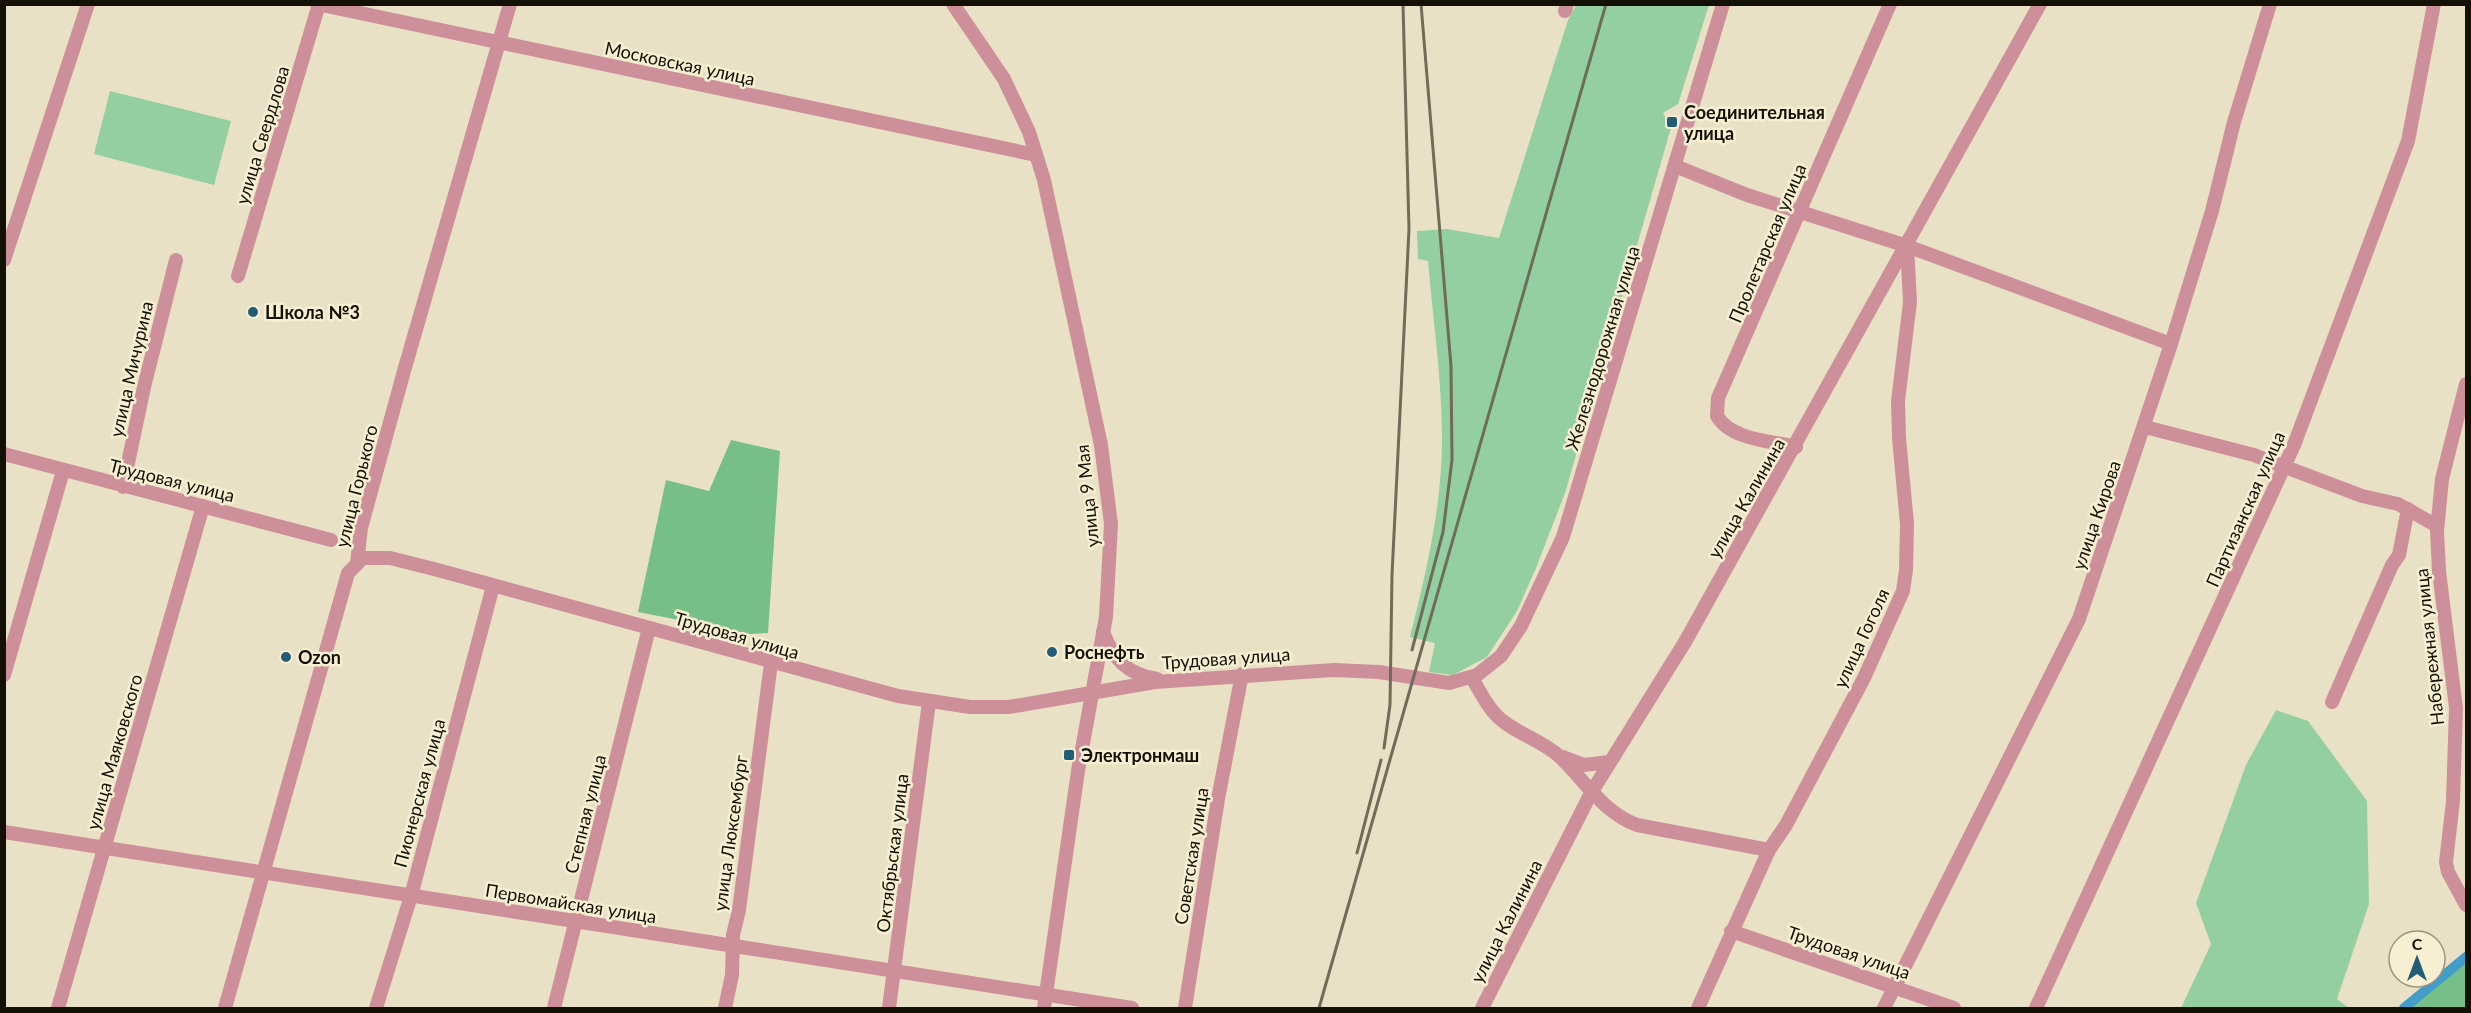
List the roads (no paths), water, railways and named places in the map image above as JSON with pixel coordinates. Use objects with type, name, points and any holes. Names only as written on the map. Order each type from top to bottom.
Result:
[{"type":"street","points":[[4,260],[88,4]]},
{"type":"street","name":"улица Горького","points":[[225,1008],[261,873],[348,573],[357,563],[361,528],[510,4]]},
{"type":"street","name":"улица 9 Мая","points":[[953,4],[1004,79],[1019,107],[1036,155],[1081,346],[1109,502],[1111,541],[1103,632],[1078,771],[1045,1001]]},
{"type":"street","name":"Железнодорожная улица","points":[[1472,678],[1487,670],[1508,647],[1536,597],[1563,537],[1723,4]]},
{"type":"street","name":"Пролетарская улица","points":[[1796,447],[1733,431],[1720,422],[1717,408],[1890,4]]},
{"type":"street","name":"улица Калинина","points":[[1482,1008],[1591,793],[1685,642],[1796,447],[2040,4]]},
{"type":"street","name":"улица Кирова","points":[[1884,1008],[2079,619],[2172,344],[2212,211],[2234,122],[2271,4]]},
{"type":"street","name":"Партизанская улица","points":[[2036,1008],[2285,466],[2346,310],[2408,141],[2422,78],[2434,4]]},
{"type":"street","name":"Московская улица","points":[[319,5],[1036,155]]},
{"type":"street","name":"улица Свердлова","points":[[238,276],[319,5]]},
{"type":"street","points":[[1675,166],[1747,195],[1907,246],[2172,344]]},
{"type":"street","name":"улица Гоголя","points":[[1698,1008],[1769,850],[1786,825],[1864,678],[1903,591],[1907,524],[1898,401],[1910,302],[1907,246]]},
{"type":"street","name":"улица Мичурина","points":[[123,487],[144,387],[176,260]]},
{"type":"street","name":"Набережная улица","points":[[2466,384],[2442,479],[2437,526],[2439,571],[2456,708],[2453,801],[2446,862],[2451,879],[2466,904]]},
{"type":"street","points":[[2145,426],[2254,454],[2362,496],[2382,499],[2408,509],[2437,526]]},
{"type":"street","name":"Трудовая улица","points":[[4,454],[331,540]]},
{"type":"street","points":[[4,675],[63,471]]},
{"type":"street","name":"улица Маяковского","points":[[58,1008],[203,506]]},
{"type":"street","points":[[2332,702],[2392,565],[2399,555],[2408,509]]},
{"type":"street","name":"Трудовая улица","points":[[357,563],[374,556],[390,558],[771,663],[929,702],[1009,707],[1168,681],[1242,674],[1334,670],[1379,672],[1449,682],[1472,678]]},
{"type":"street","name":"Пионерская улица","points":[[376,1008],[411,896],[493,586]]},
{"type":"street","name":"Степная улица","points":[[554,1008],[649,628]]},
{"type":"street","points":[[1103,632],[1110,650],[1120,664],[1134,672],[1168,681]]},
{"type":"street","name":"улица Люксембург","points":[[725,1008],[732,975],[771,663]]},
{"type":"street","name":"Советская улица","points":[[1185,1008],[1218,799],[1242,674]]},
{"type":"street","points":[[1472,678],[1491,710],[1504,722],[1557,754],[1584,765],[1610,762]]},
{"type":"street","name":"Октябрьская улица","points":[[890,1008],[929,702]]},
{"type":"street","points":[[1557,754],[1591,793],[1623,819],[1637,825],[1769,850]]},
{"type":"street","name":"Первомайская улица","points":[[4,832],[105,850],[734,945],[1045,1001],[1132,1008]]},
{"type":"street","name":"Трудовая улица","points":[[1731,931],[1954,1008]]},
{"type":"waterway","points":[[2404,1008],[2466,957]]},
{"type":"railway","points":[[1384,748],[1390,705],[1392,575],[1409,229],[1403,4]]},
{"type":"railway","points":[[1412,650],[1443,532],[1452,460],[1451,366],[1421,4]]},
{"type":"railway","points":[[1319,1008],[1606,4]]},
{"type":"railway","points":[[1357,853],[1381,760]]},
{"type":"place","name":"Соединительная улица","points":[[1672,122]]},
{"type":"place","name":"Школа №3","points":[[253,312]]},
{"type":"place","name":"Роснефть","points":[[1052,652]]},
{"type":"place","name":"Ozon","points":[[286,657]]},
{"type":"place","name":"Электронмаш","points":[[1069,755]]}]
